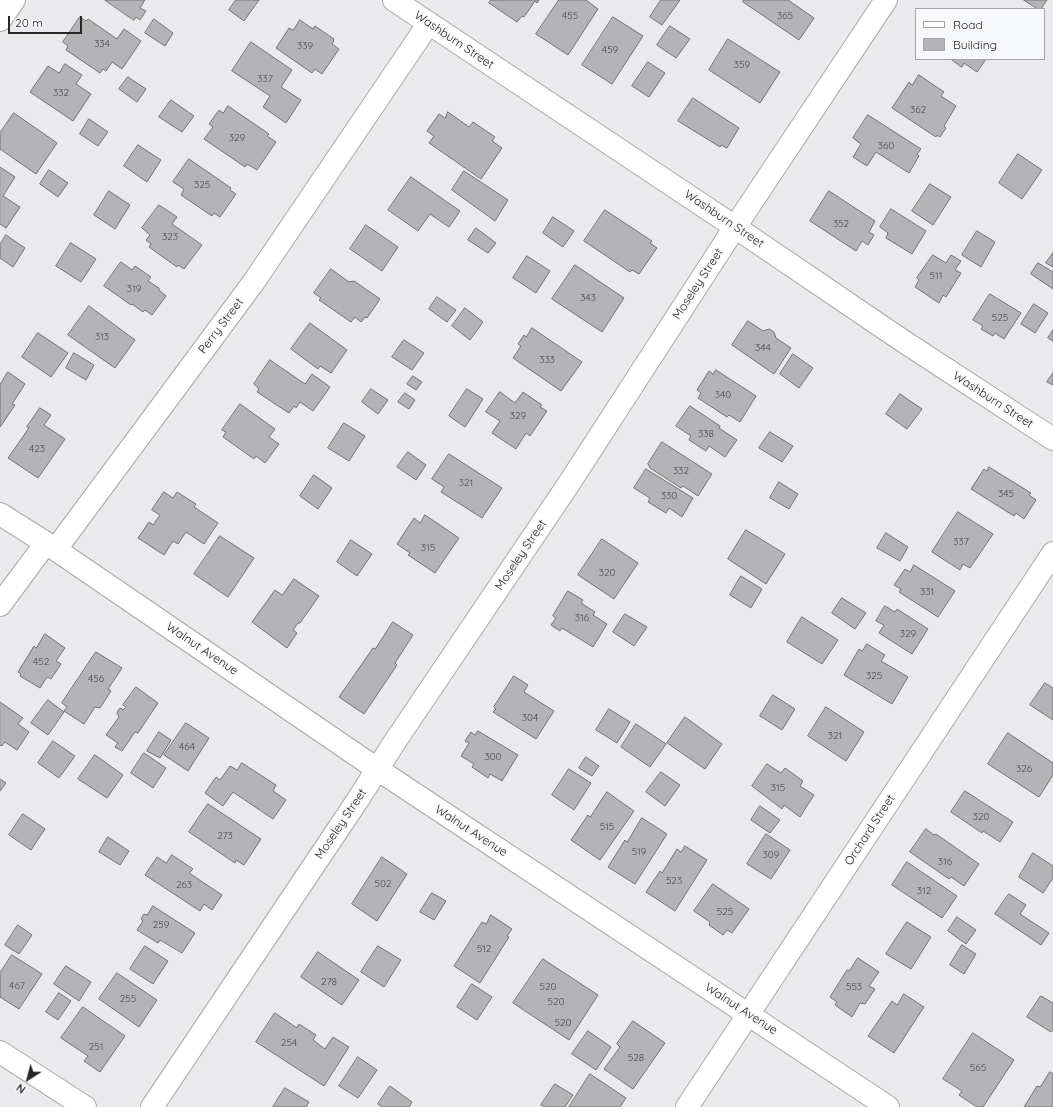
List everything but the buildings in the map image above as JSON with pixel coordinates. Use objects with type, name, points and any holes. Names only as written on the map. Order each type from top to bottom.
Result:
[{"type":"street","points":[[0,20],[14,0]]},
{"type":"street","name":"Washburn Street","points":[[394,0],[1053,440]]},
{"type":"street","name":"Moseley Street","points":[[152,1107],[570,482],[735,227],[886,0]]},
{"type":"street","name":"Perry Street","points":[[0,605],[51,546],[253,283],[429,23]]},
{"type":"street","name":"Walnut Avenue","points":[[0,514],[51,546],[377,769],[888,1107]]},
{"type":"street","name":"Orchard Street","points":[[687,1107],[1053,553]]},
{"type":"street","points":[[0,1052],[85,1107]]}]
